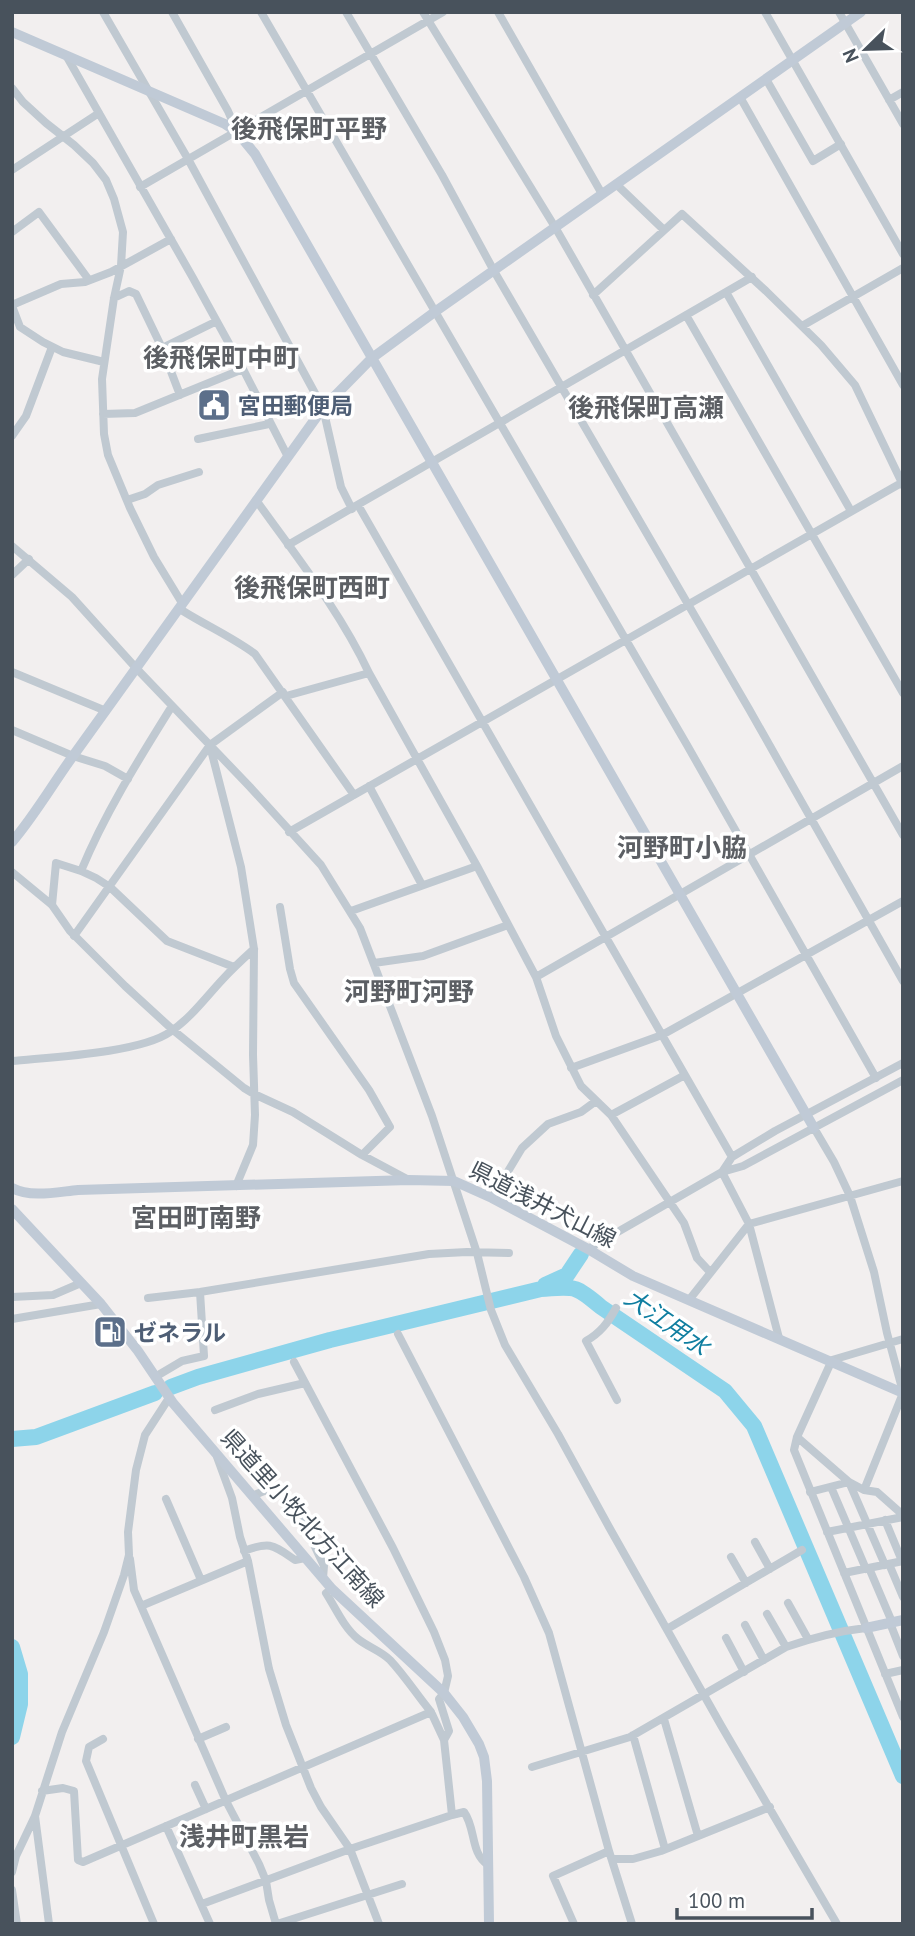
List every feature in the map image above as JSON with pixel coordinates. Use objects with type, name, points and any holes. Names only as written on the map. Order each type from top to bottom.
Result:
[{"type":"street","points":[[103,12],[188,159],[323,408],[341,487],[483,722],[732,1157]]},
{"type":"street","points":[[172,12],[237,132],[255,154],[834,1162],[850,1196],[874,1272],[903,1393],[864,1490]]},
{"type":"street","points":[[261,12],[750,854],[876,1078]]},
{"type":"street","points":[[346,12],[903,981]]},
{"type":"street","points":[[423,12],[555,227],[903,835]]},
{"type":"street","points":[[140,187],[443,12]]},
{"type":"street","points":[[498,12],[602,194]]},
{"type":"street","points":[[765,12],[903,254]]},
{"type":"street","points":[[839,12],[903,124]]},
{"type":"street","points":[[12,842],[30,821],[73,756],[323,408],[372,358],[860,12]]},
{"type":"street","points":[[12,32],[225,124],[237,132]]},
{"type":"street","points":[[67,57],[243,369],[288,457]]},
{"type":"street","points":[[766,79],[813,161],[841,144]]},
{"type":"street","points":[[12,88],[23,102],[93,163],[106,180],[114,199],[123,232],[121,266],[102,379],[103,414],[108,455],[127,500],[183,611],[212,629],[232,637],[255,654],[354,795]]},
{"type":"street","points":[[889,100],[903,92]]},
{"type":"street","points":[[740,97],[903,385]]},
{"type":"street","points":[[12,170],[99,113]]},
{"type":"street","points":[[616,184],[664,230]]},
{"type":"street","points":[[12,232],[39,212],[89,281]]},
{"type":"street","points":[[289,832],[902,483],[855,385],[802,326],[682,214],[593,295]]},
{"type":"street","points":[[104,362],[72,355],[52,347],[20,327],[12,306],[61,284],[89,281],[171,239]]},
{"type":"street","points":[[802,326],[903,268]]},
{"type":"street","points":[[288,545],[752,277]]},
{"type":"street","points":[[114,298],[129,291],[136,294],[162,348],[180,395]]},
{"type":"street","points":[[726,292],[850,512]]},
{"type":"street","points":[[686,315],[903,693]]},
{"type":"street","points":[[162,348],[215,322]]},
{"type":"street","points":[[12,436],[26,416],[52,347]]},
{"type":"street","points":[[103,414],[135,413],[243,369]]},
{"type":"street","points":[[198,439],[270,424]]},
{"type":"street","points":[[127,500],[145,494],[159,485],[198,472]]},
{"type":"street","points":[[256,500],[354,640],[369,673],[536,977],[570,1068],[581,1086],[611,1115],[684,1223],[697,1258],[710,1272]]},
{"type":"street","points":[[12,546],[72,597],[210,745],[321,865],[351,911],[374,963],[432,1116],[477,1253],[491,1309],[505,1345],[837,1924]]},
{"type":"street","points":[[12,575],[29,559]]},
{"type":"street","points":[[12,672],[106,711]]},
{"type":"street","points":[[74,936],[210,745],[285,694],[369,673]]},
{"type":"street","points":[[80,871],[128,779],[172,706]]},
{"type":"street","points":[[12,730],[73,756],[105,766],[128,779]]},
{"type":"street","points":[[210,745],[241,867],[254,949],[253,1144],[236,1186]]},
{"type":"street","points":[[536,977],[903,766]]},
{"type":"street","points":[[369,786],[422,885]]},
{"type":"street","points":[[52,905],[56,863],[96,878],[110,887],[167,941],[234,967]]},
{"type":"street","points":[[351,911],[477,866]]},
{"type":"street","points":[[12,873],[52,905],[74,936],[173,1030],[254,1094],[293,1112],[362,1155],[409,1180]]},
{"type":"street","points":[[570,1068],[662,1035],[903,901]]},
{"type":"street","points":[[280,907],[294,983],[369,1090],[390,1126],[362,1155]]},
{"type":"street","points":[[374,963],[423,956],[508,925]]},
{"type":"street","points":[[12,1061],[128,1047],[155,1040],[191,1015],[254,949]]},
{"type":"street","points":[[722,1172],[732,1157],[903,1063]]},
{"type":"street","points":[[611,1115],[685,1075]]},
{"type":"street","points":[[588,1249],[722,1172],[743,1166],[903,1080]]},
{"type":"street","points":[[492,1198],[522,1148],[548,1124],[581,1112],[596,1101]]},
{"type":"street","points":[[722,1172],[749,1224],[779,1338]]},
{"type":"street","name":"県道浅井犬山線","points":[[12,1188],[30,1193],[409,1180],[454,1181],[492,1198],[633,1276],[903,1393]]},
{"type":"street","points":[[689,1300],[749,1224],[903,1181]]},
{"type":"street","name":"県道里小牧北方江南線","points":[[12,1209],[101,1304],[138,1351],[169,1398],[305,1558],[332,1588],[444,1693],[473,1731],[484,1757],[487,1781],[489,1924]]},
{"type":"street","points":[[148,1298],[200,1292],[429,1254],[509,1253]]},
{"type":"street","points":[[12,1297],[54,1295],[81,1283]]},
{"type":"street","points":[[155,1377],[182,1361],[204,1356],[200,1292]]},
{"type":"street","points":[[12,1318],[101,1304]]},
{"type":"street","points":[[613,1313],[597,1334],[586,1341],[617,1400]]},
{"type":"street","points":[[398,1334],[524,1577],[549,1633],[610,1855],[632,1924]]},
{"type":"street","points":[[903,1339],[832,1360],[797,1437],[794,1450],[903,1717]]},
{"type":"street","points":[[294,1362],[393,1548],[434,1632],[448,1676],[444,1693],[439,1699],[449,1731],[444,1740]]},
{"type":"street","points":[[215,1410],[258,1394],[305,1383]]},
{"type":"street","points":[[169,1398],[145,1435],[136,1470],[128,1532],[134,1590],[226,1801],[266,1881],[277,1924],[402,1884]]},
{"type":"street","points":[[797,1437],[849,1482],[864,1490],[877,1492],[903,1516]]},
{"type":"street","points":[[215,1453],[232,1498],[248,1561],[269,1668],[302,1768],[321,1807],[350,1849],[379,1924]]},
{"type":"street","points":[[810,1492],[849,1482]]},
{"type":"street","points":[[849,1482],[903,1597]]},
{"type":"street","points":[[831,1487],[848,1528],[895,1622],[903,1656]]},
{"type":"street","points":[[252,1496],[269,1489]]},
{"type":"street","points":[[166,1499],[201,1580]]},
{"type":"street","points":[[827,1532],[903,1516]]},
{"type":"street","points":[[302,1520],[324,1566],[323,1578]]},
{"type":"street","points":[[844,1573],[903,1561],[885,1520]]},
{"type":"street","points":[[755,1542],[771,1569]]},
{"type":"street","points":[[244,1550],[262,1544],[274,1546],[295,1560],[305,1558]]},
{"type":"street","points":[[667,1629],[802,1550]]},
{"type":"street","points":[[12,1872],[16,1856],[35,1816],[62,1732],[104,1632],[129,1555]]},
{"type":"street","points":[[731,1557],[746,1583]]},
{"type":"street","points":[[141,1606],[248,1561]]},
{"type":"street","points":[[332,1588],[326,1593],[352,1633],[387,1657],[431,1712],[444,1740],[452,1815]]},
{"type":"street","points":[[788,1603],[808,1639]]},
{"type":"street","points":[[766,1614],[786,1647]]},
{"type":"street","points":[[531,1767],[633,1735],[786,1647],[840,1631],[895,1622]]},
{"type":"street","points":[[745,1625],[764,1660]]},
{"type":"street","points":[[726,1638],[744,1672]]},
{"type":"street","points":[[885,1674],[903,1670]]},
{"type":"street","points":[[42,1791],[63,1788],[74,1791],[78,1860],[83,1862],[431,1712]]},
{"type":"street","points":[[664,1719],[698,1836]]},
{"type":"street","points":[[198,1739],[226,1727]]},
{"type":"street","points":[[633,1735],[665,1849]]},
{"type":"street","points":[[103,1739],[89,1747],[86,1761],[154,1924]]},
{"type":"street","points":[[195,1784],[206,1810]]},
{"type":"street","points":[[574,1924],[553,1876],[610,1855],[633,1859],[665,1849],[770,1807]]},
{"type":"street","points":[[202,1904],[350,1849],[464,1812],[480,1858],[488,1865]]},
{"type":"street","points":[[35,1816],[49,1924]]},
{"type":"street","points":[[166,1826],[210,1924]]},
{"type":"street","points":[[12,1888],[17,1924]]},
{"type":"waterway","points":[[545,1285],[567,1275],[581,1254]]},
{"type":"waterway","name":"大江用水","points":[[171,1387],[330,1340],[541,1289],[568,1288],[585,1294],[725,1391],[754,1426],[903,1776]]},
{"type":"waterway","name":"大江用水","points":[[12,1439],[36,1437],[155,1393]]},
{"type":"waterway","points":[[12,1647],[20,1674],[20,1704],[12,1737]]},
{"type":"place","name":"宮田郵便局","points":[[214,405]]},
{"type":"place","name":"ゼネラル","points":[[110,1332]]},
{"type":"district","name":"後飛保町平野","points":[[309,128]]},
{"type":"district","name":"後飛保町中町","points":[[221,357]]},
{"type":"district","name":"後飛保町高瀬","points":[[646,407]]},
{"type":"district","name":"後飛保町西町","points":[[312,587]]},
{"type":"district","name":"河野町小脇","points":[[682,847]]},
{"type":"district","name":"河野町河野","points":[[409,991]]},
{"type":"district","name":"宮田町南野","points":[[196,1217]]},
{"type":"district","name":"浅井町黒岩","points":[[244,1836]]}]
